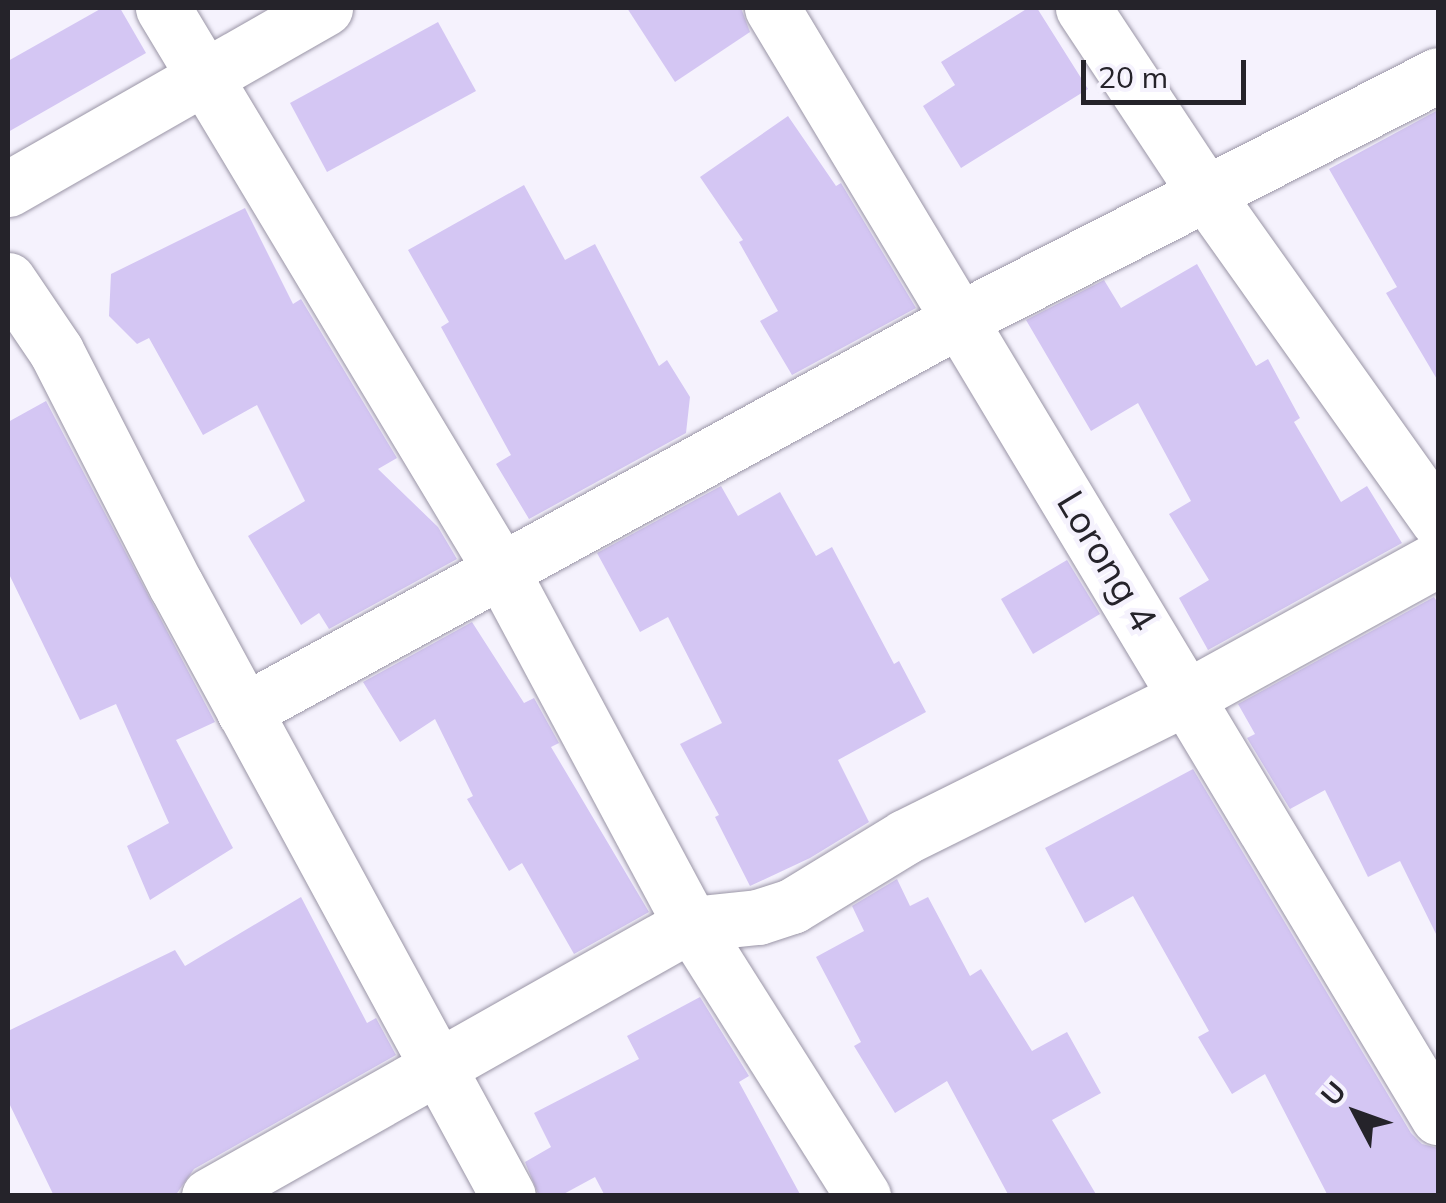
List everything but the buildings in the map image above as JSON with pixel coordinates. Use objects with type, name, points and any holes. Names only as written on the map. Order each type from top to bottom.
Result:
[{"type":"street","points":[[163,8],[502,572],[691,924],[863,1196]]},
{"type":"street","points":[[8,189],[325,8]]},
{"type":"street","name":"Lorong 4","points":[[772,8],[962,318],[1438,1117]]},
{"type":"street","points":[[1083,8],[1204,191],[1438,520]]},
{"type":"street","points":[[244,710],[962,318],[1204,191],[1438,76]]},
{"type":"street","points":[[8,280],[56,351],[244,710],[508,1196]]},
{"type":"street","points":[[209,1196],[691,924],[758,917],[792,906],[905,837],[1187,696],[1438,559]]}]
